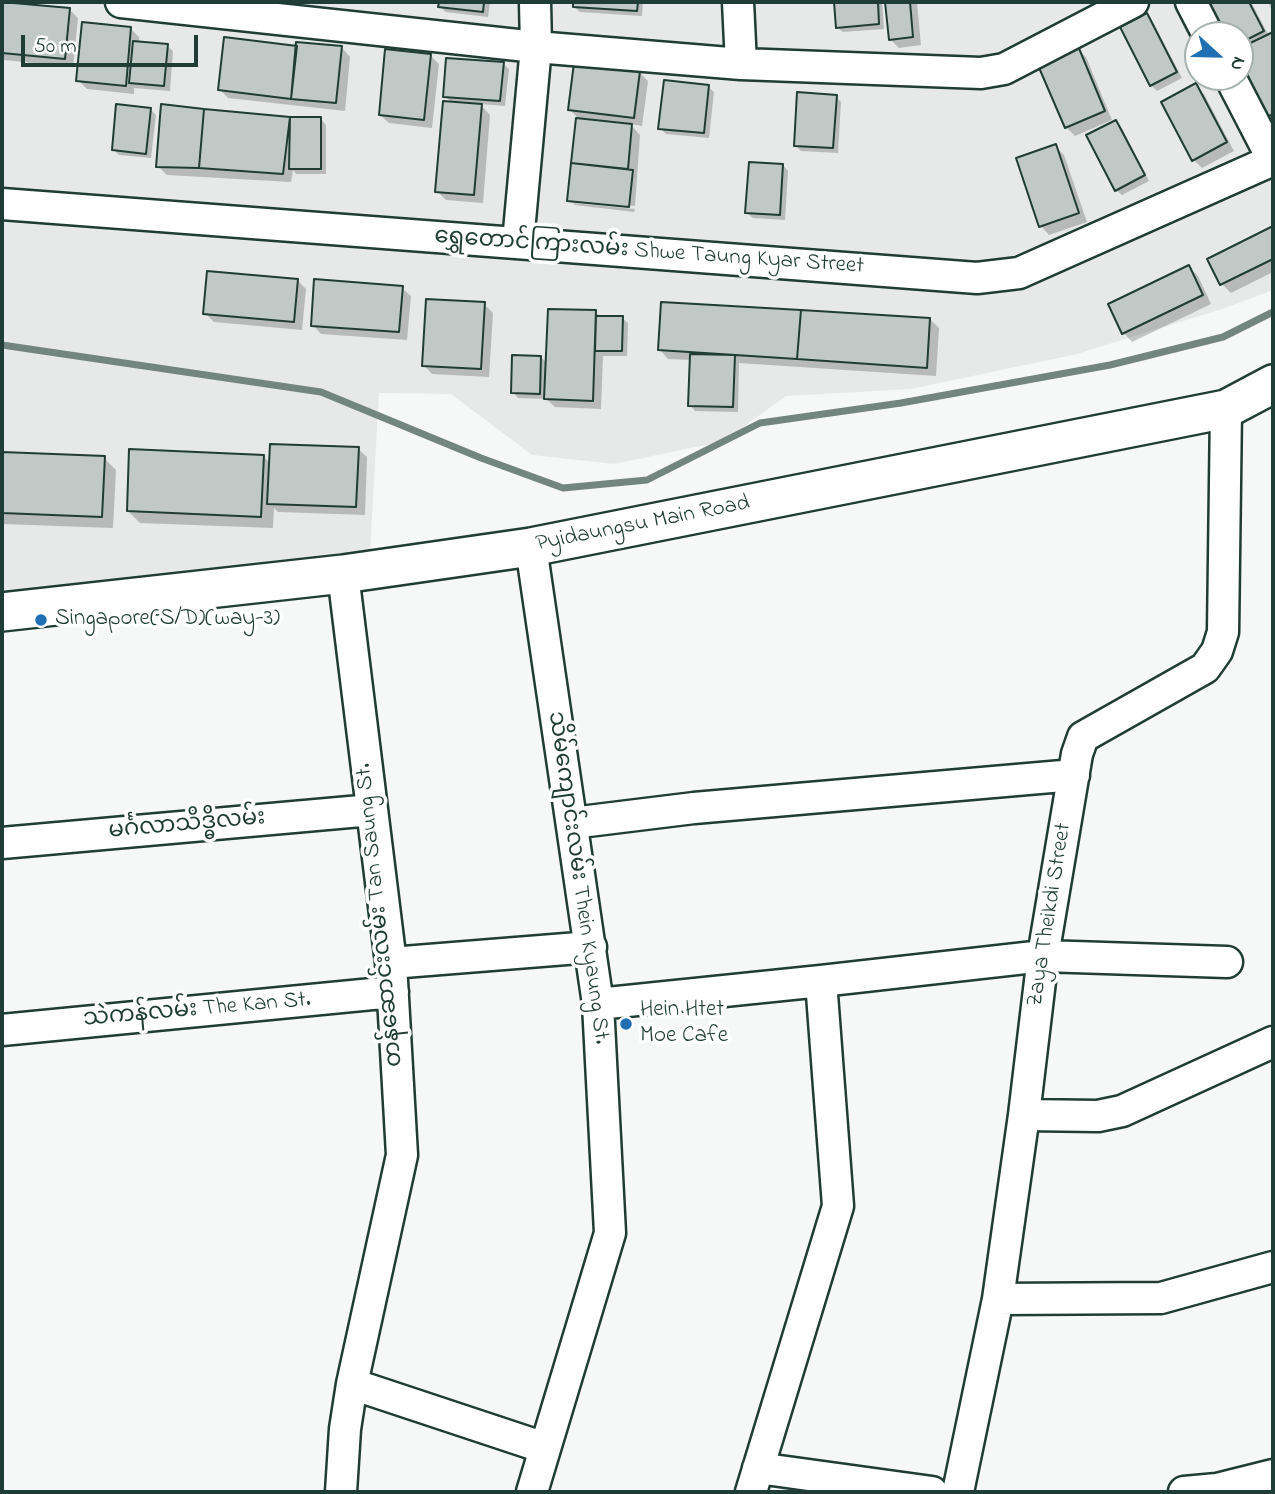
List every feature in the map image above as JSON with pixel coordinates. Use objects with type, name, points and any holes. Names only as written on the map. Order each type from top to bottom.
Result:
[{"type":"main road","name":"Pyidaungsu Main Road","points":[[2,612],[343,573],[531,547],[1226,409],[1273,384]]},
{"type":"street","points":[[121,2],[334,13],[536,47],[741,64],[981,73],[1004,69],[1133,2]]},
{"type":"street","points":[[518,242],[536,47],[535,2]]},
{"type":"street","points":[[738,2],[741,64]]},
{"type":"street","points":[[1191,2],[1201,21]]},
{"type":"street","points":[[1237,91],[1273,160]]},
{"type":"street","name":"ရွှေတောင်ကြားလမ်း Shwe Taung Kyar Street","points":[[2,204],[978,278],[1019,273],[1273,160]]},
{"type":"street","name":"Zaya Theikdi Street","points":[[958,1492],[998,1299],[1043,956],[1077,754],[1083,737],[1205,668],[1217,651],[1223,632],[1226,409]]},
{"type":"street","name":"သိမ်ကျောင်းလမ်း Thein Kyaung St.","points":[[531,547],[598,1004],[610,1233],[532,1492]]},
{"type":"street","name":"တန်ဆောင်းလမ်း Tan Saung St.","points":[[341,1492],[345,1429],[352,1384],[402,1156],[391,963],[343,573]]},
{"type":"street","points":[[572,823],[694,808],[1074,775]]},
{"type":"street","name":"မင်္ဂလာသိဒ္ဓိလမ်း","points":[[2,843],[372,810]]},
{"type":"street","points":[[391,963],[591,947]]},
{"type":"street","points":[[598,1004],[1043,956],[1227,962]]},
{"type":"street","points":[[821,981],[838,1206],[755,1480],[932,1492]]},
{"type":"street","name":"သဲကန်လမ်း The Kan St.","points":[[2,1030],[393,992]]},
{"type":"street","points":[[1024,1115],[1098,1116],[1122,1111],[1273,1042]]},
{"type":"street","points":[[998,1299],[1161,1298],[1273,1267]]},
{"type":"street","points":[[352,1384],[545,1448]]},
{"type":"street","points":[[1184,1492],[1216,1490],[1273,1475]]},
{"type":"shaded area","points":[[2,2],[1273,2],[1273,290],[1225,308],[1077,354],[911,389],[786,396],[724,441],[614,464],[532,455],[451,394],[379,393],[369,570],[2,612]]},
{"type":"building","points":[[2,2],[70,8],[65,59],[2,53]]},
{"type":"building","points":[[439,2],[484,2],[483,12],[438,7]]},
{"type":"building","points":[[573,2],[638,2],[637,11],[573,7]]},
{"type":"building","points":[[834,2],[878,2],[879,24],[836,28]]},
{"type":"building","points":[[885,2],[910,2],[913,37],[889,40]]},
{"type":"building","points":[[1208,2],[1249,2],[1264,31],[1254,36],[1254,21],[1218,21]]},
{"type":"building","points":[[1147,13],[1177,72],[1150,86],[1120,27]]},
{"type":"building","points":[[82,22],[131,27],[126,86],[76,81]]},
{"type":"building","points":[[1273,32],[1273,114],[1267,117],[1254,89],[1254,41]]},
{"type":"building","points":[[224,37],[297,46],[291,99],[218,90]]},
{"type":"building","points":[[133,41],[168,44],[164,86],[129,83]]},
{"type":"building","points":[[296,42],[342,46],[336,103],[291,99]]},
{"type":"building","points":[[1078,46],[1105,111],[1065,128],[1037,63]]},
{"type":"building","points":[[385,49],[431,54],[424,120],[379,115]]},
{"type":"building","points":[[446,58],[504,62],[500,101],[443,97]]},
{"type":"building","points":[[574,63],[640,71],[634,118],[568,110]]},
{"type":"building","points":[[664,80],[709,85],[704,133],[658,129]]},
{"type":"building","points":[[1184,90],[1200,91],[1227,142],[1192,161],[1161,102]]},
{"type":"building","points":[[797,92],[837,95],[833,148],[794,146]]},
{"type":"building","points":[[443,101],[482,104],[474,195],[435,192]]},
{"type":"building","points":[[116,104],[151,108],[146,154],[112,150]]},
{"type":"building","points":[[161,104],[204,109],[199,168],[156,167]]},
{"type":"building","points":[[204,109],[290,117],[283,174],[199,168]]},
{"type":"building","points":[[290,117],[321,117],[321,169],[289,169]]},
{"type":"building","points":[[576,118],[632,124],[628,169],[571,163]]},
{"type":"building","points":[[1116,120],[1145,175],[1115,191],[1086,135]]},
{"type":"building","points":[[1056,144],[1079,213],[1039,227],[1016,158]]},
{"type":"building","points":[[749,162],[783,164],[780,215],[745,213]]},
{"type":"building","points":[[571,163],[633,170],[629,207],[567,201]]},
{"type":"building","points":[[1273,226],[1273,259],[1220,285],[1207,259]]},
{"type":"building","points":[[1189,265],[1203,295],[1122,334],[1108,304]]},
{"type":"building","points":[[207,271],[298,279],[294,322],[203,314]]},
{"type":"building","points":[[314,279],[403,286],[399,332],[311,326]]},
{"type":"building","points":[[426,299],[485,302],[481,369],[422,366]]},
{"type":"building","points":[[661,302],[801,310],[797,359],[658,350]]},
{"type":"building","points":[[548,309],[596,310],[593,401],[544,399]]},
{"type":"building","points":[[801,310],[930,318],[927,368],[797,359]]},
{"type":"building","points":[[596,316],[623,316],[622,351],[595,351]]},
{"type":"building","points":[[690,354],[735,355],[733,407],[688,406]]},
{"type":"building","points":[[512,355],[541,356],[540,394],[511,393]]},
{"type":"building","points":[[270,444],[359,447],[356,507],[267,504]]},
{"type":"building","points":[[129,449],[264,455],[261,517],[127,511]]},
{"type":"building","points":[[2,452],[105,456],[102,517],[2,513]]},
{"type":"waterway","points":[[2,345],[321,392],[481,458],[563,488],[647,480],[760,423],[901,403],[1110,365],[1223,337],[1273,312]]},
{"type":"place","name":"Singapore(S/D)(way-3)","points":[[41,620]]},
{"type":"place","name":"Hein Htet Moe Cafe","points":[[626,1024]]}]
